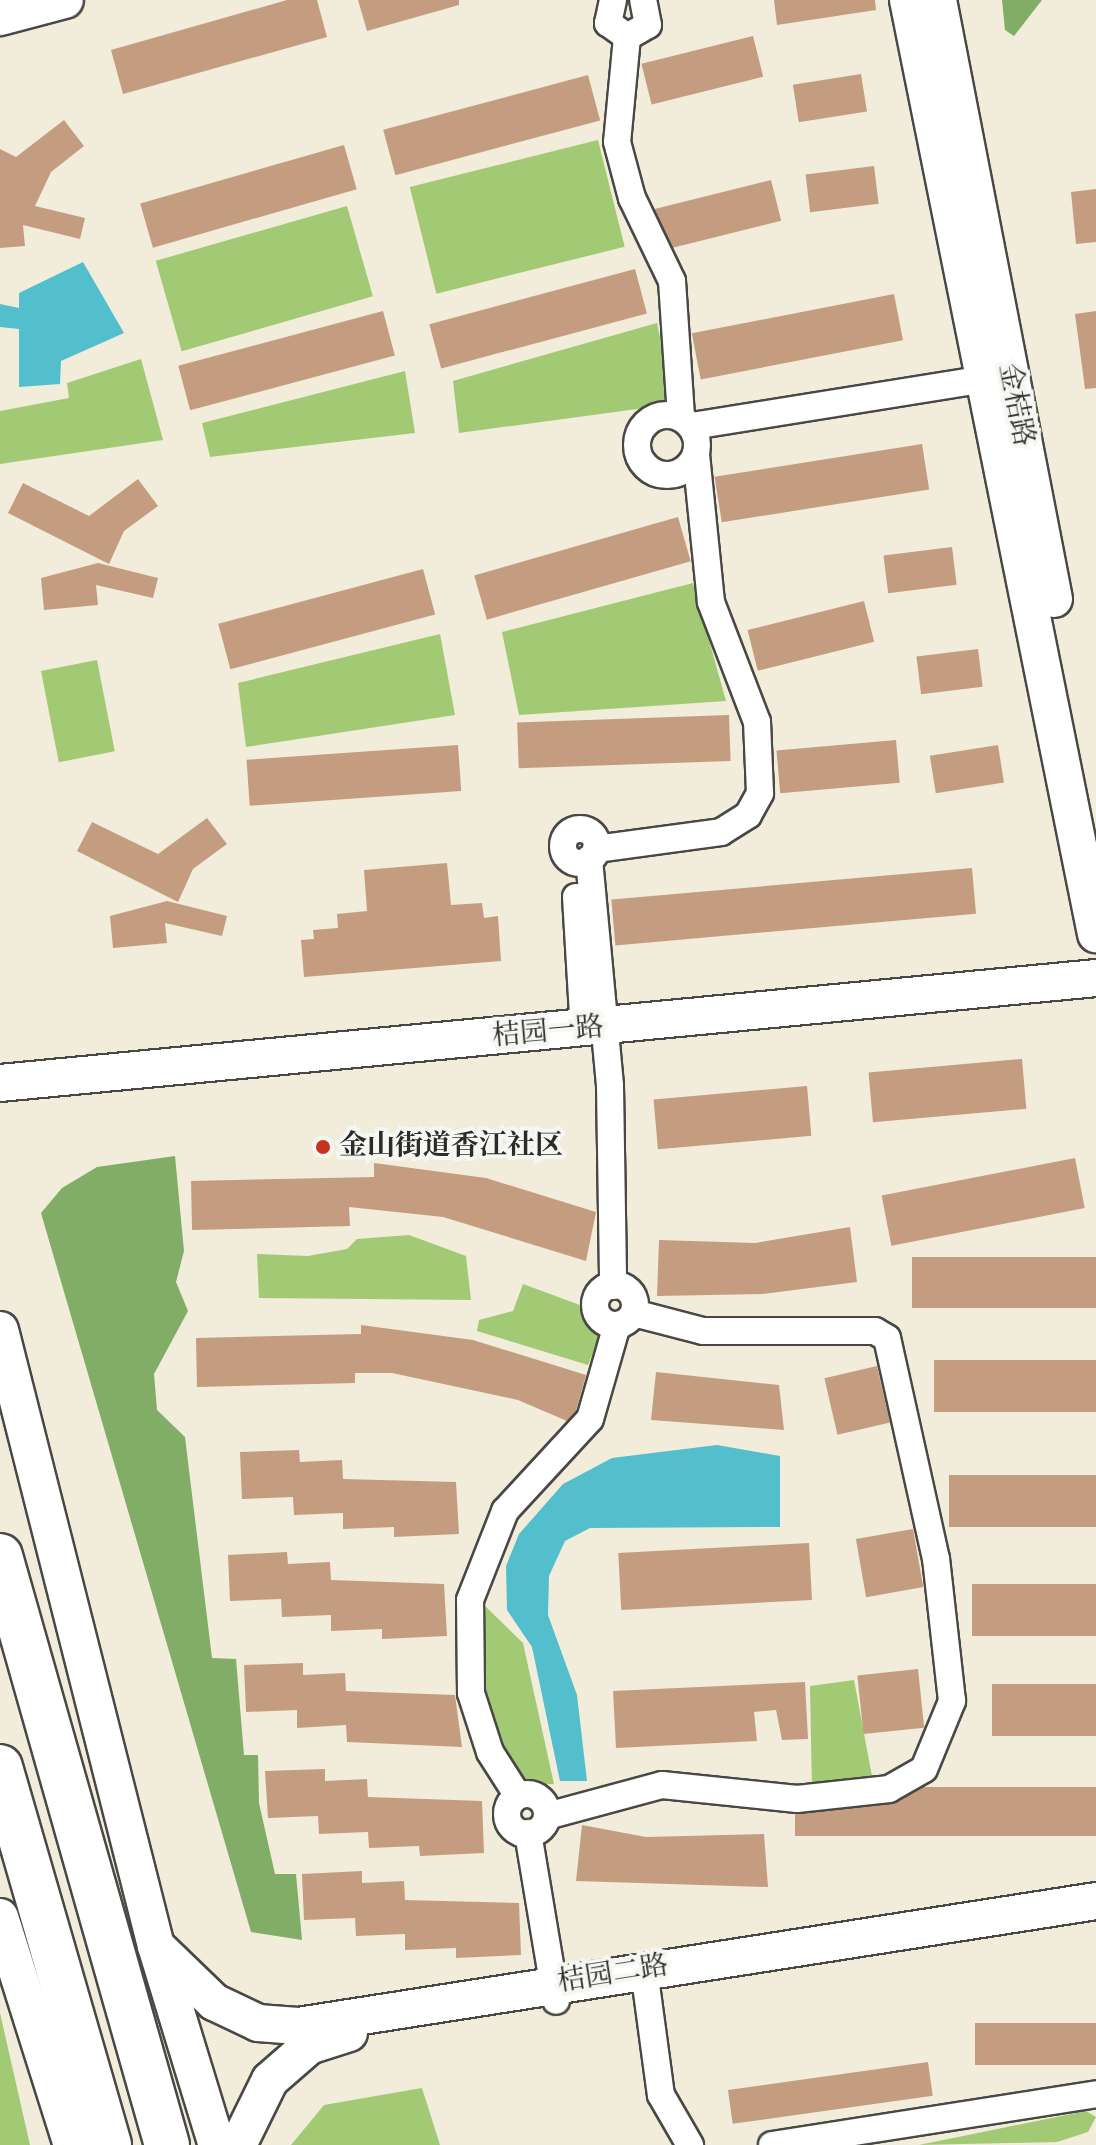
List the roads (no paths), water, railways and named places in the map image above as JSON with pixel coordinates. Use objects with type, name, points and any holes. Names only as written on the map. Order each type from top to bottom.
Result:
[{"type":"highway","points":[[0,1556],[167,2145]]},
{"type":"highway","points":[[0,1767],[109,2145]]},
{"type":"street","points":[[0,17],[65,0]]},
{"type":"street","points":[[613,0],[608,23],[627,37]]},
{"type":"street","points":[[627,37],[648,25],[643,0]]},
{"type":"street","points":[[908,0],[1096,934]]},
{"type":"street","name":"金桔路","points":[[938,0],[1096,809]]},
{"type":"street","points":[[555,1993],[536,1796],[518,1796],[490,1752],[471,1693],[470,1600],[505,1511],[590,1419],[626,1319],[632,1293],[613,1286],[586,857],[721,832],[748,815],[760,793],[757,722],[711,602],[696,455],[686,422],[672,281],[632,198],[617,142],[627,37]]},
{"type":"street","points":[[696,455],[675,475],[654,473],[640,459],[637,439],[647,422],[686,422],[984,379]]},
{"type":"street","name":"桔园一路","points":[[0,1083],[595,1029],[1096,978]]},
{"type":"street","points":[[538,1825],[662,1785],[797,1799],[889,1789],[924,1769],[952,1701],[936,1559],[887,1338],[875,1331],[703,1331],[626,1319]]},
{"type":"street","points":[[0,1330],[156,1946],[217,2145]]},
{"type":"street","name":"桔园二路","points":[[156,1946],[214,2002],[276,2026],[555,1993],[1096,1901]]},
{"type":"street","points":[[0,1917],[72,2145]]},
{"type":"street","name":"桔园二路","points":[[646,1979],[1096,1919]]},
{"type":"street","points":[[646,1979],[661,2095],[690,2145]]},
{"type":"street","name":"桔园二路","points":[[238,2145],[270,2080],[323,2039],[555,1993]]},
{"type":"street","points":[[772,2145],[1096,2094]]},
{"type":"water","points":[[83,262],[124,333],[61,361],[60,384],[19,387],[19,329],[0,327],[0,304],[19,308],[19,293]]},
{"type":"water","points":[[717,1445],[780,1456],[780,1527],[590,1528],[565,1541],[549,1576],[548,1615],[577,1695],[587,1781],[560,1781],[532,1647],[507,1610],[506,1566],[519,1534],[563,1484],[612,1458]]},
{"type":"place","name":"金山街道香江社区","points":[[323,1147]]}]
